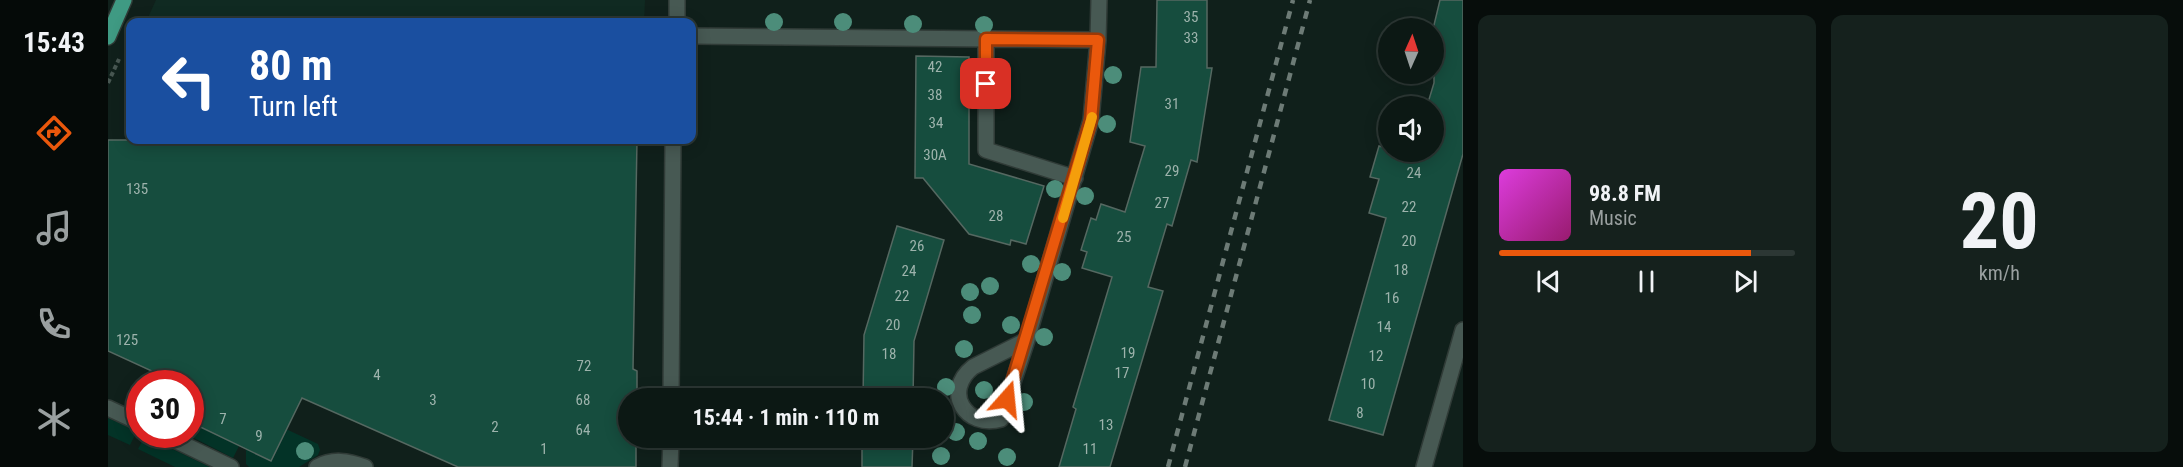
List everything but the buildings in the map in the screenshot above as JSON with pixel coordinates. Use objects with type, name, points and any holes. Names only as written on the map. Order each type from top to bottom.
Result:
[{"type":"main road","points":[[108,37],[124,0]]},
{"type":"street","points":[[677,0],[677,18]]},
{"type":"street","points":[[1027,340],[966,372],[958,389],[960,403],[968,414],[989,422],[1001,419],[1027,340],[1091,120],[1099,0]]},
{"type":"street","points":[[696,36],[1098,40]]},
{"type":"street","points":[[986,39],[986,150],[1075,178]]},
{"type":"street","points":[[671,388],[673,144]]},
{"type":"street","points":[[1424,467],[1463,330]]},
{"type":"street","points":[[108,408],[126,416]]},
{"type":"street","points":[[191,448],[231,467]]},
{"type":"street","points":[[670,448],[670,467]]},
{"type":"street","points":[[317,467],[332,461],[351,462],[365,467]]},
{"type":"shaded area","points":[[156,0],[645,0],[644,18],[148,18]]},
{"type":"shaded area","points":[[108,418],[126,426],[126,443],[108,435]]},
{"type":"shaded area","points":[[204,428],[239,446],[233,458],[204,443]]},
{"type":"shaded area","points":[[286,429],[318,444],[320,450],[318,455],[299,467],[249,467],[246,464],[246,449],[271,461]]},
{"type":"shaded area","points":[[170,448],[210,467],[175,467],[138,449]]},
{"type":"railway","points":[[1168,467],[1293,0]]},
{"type":"railway","points":[[1185,467],[1310,0]]},
{"type":"slow traffic","points":[[1063,218],[1092,117]]},
{"type":"route","points":[[986,84],[986,39],[1098,40],[1091,120],[1027,340],[1007,399]]}]
